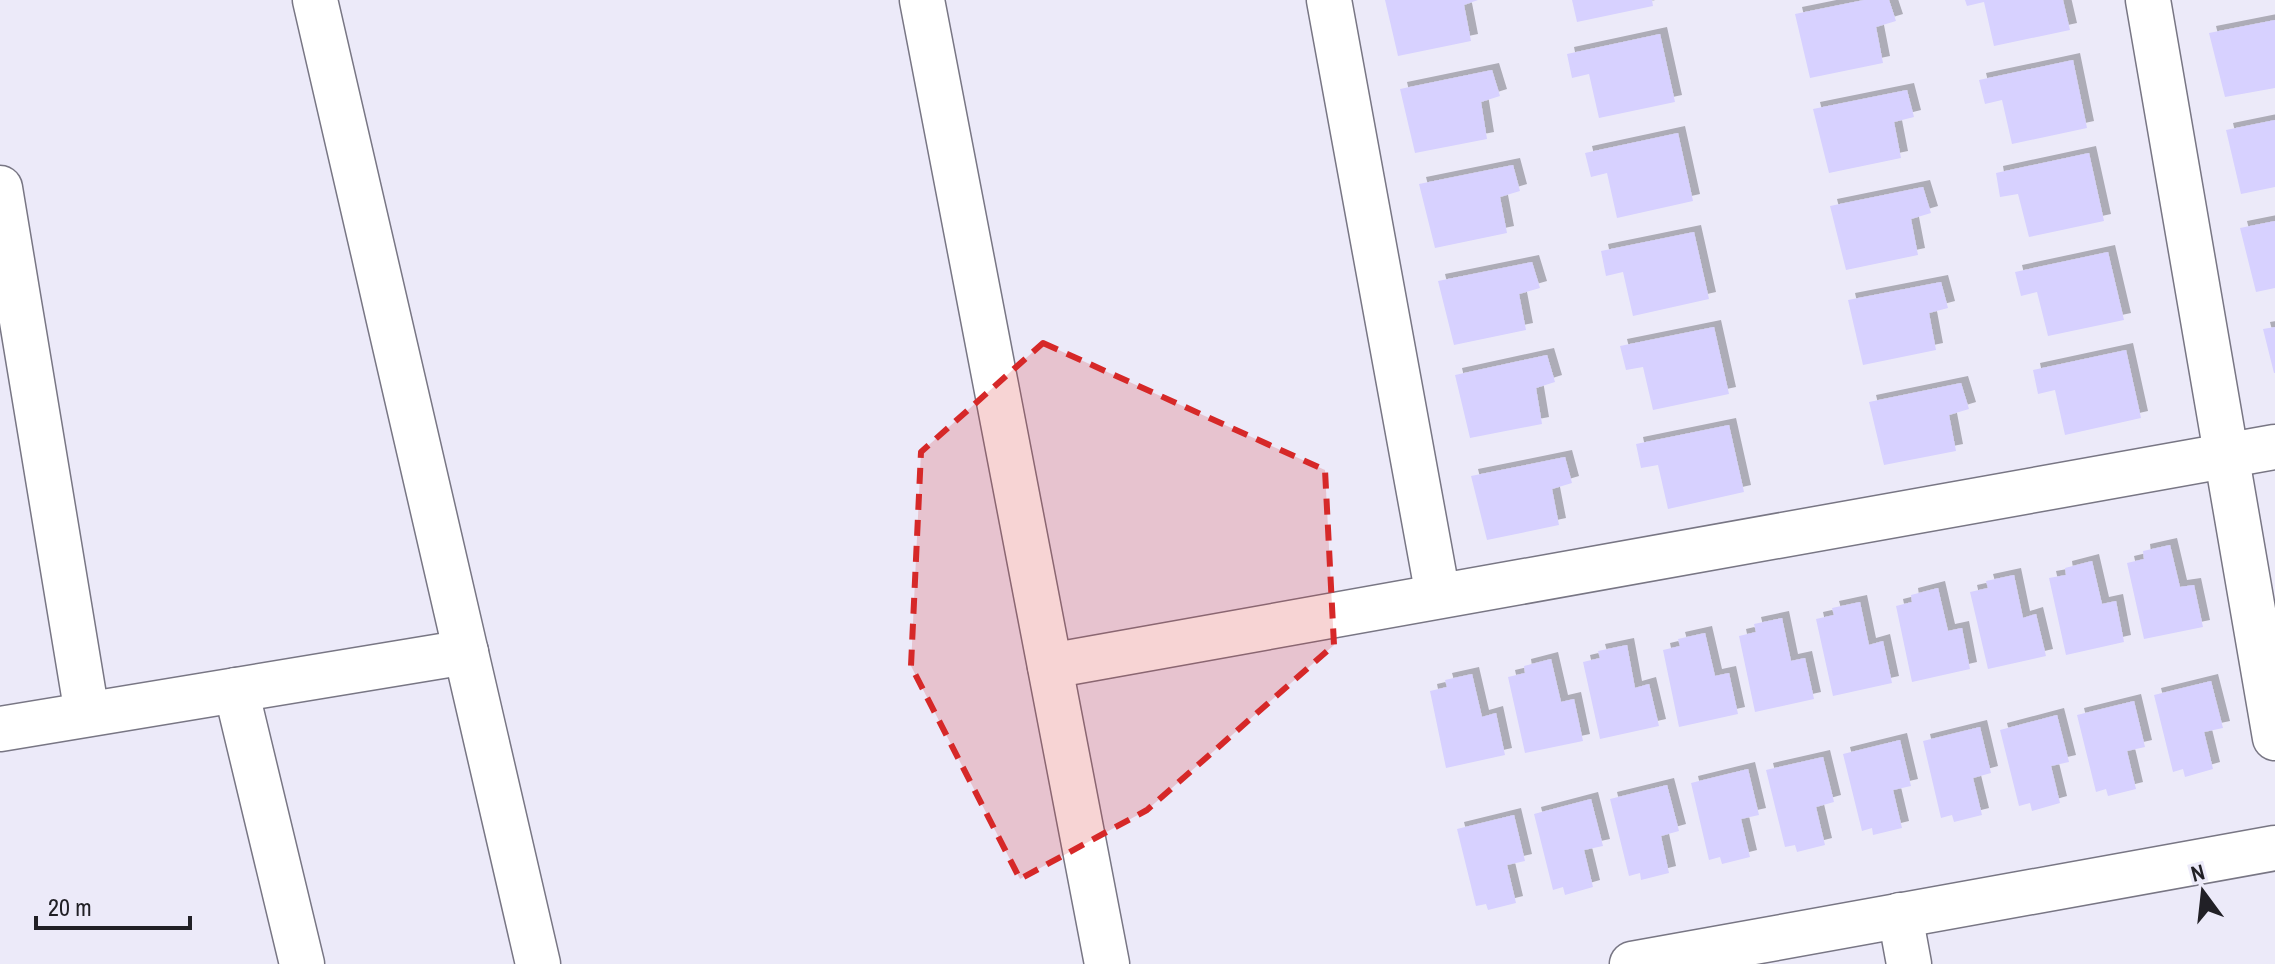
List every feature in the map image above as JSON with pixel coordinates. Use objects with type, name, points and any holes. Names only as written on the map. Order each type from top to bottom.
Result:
[{"type":"street","points":[[315,0],[538,964]]},
{"type":"street","points":[[922,0],[1107,964]]},
{"type":"street","points":[[1329,0],[1438,596]]},
{"type":"street","points":[[2148,0],[2275,738]]},
{"type":"street","points":[[0,188],[12,339],[87,714]]},
{"type":"street","points":[[1050,666],[2275,447]]},
{"type":"street","points":[[0,729],[466,652]]},
{"type":"street","points":[[236,690],[302,964]]},
{"type":"street","points":[[1632,964],[2275,848]]},
{"type":"street","points":[[1900,915],[1909,964]]},
{"type":"highlighted area","points":[[1043,343],[1325,470],[1334,645],[1147,810],[1020,879],[911,666],[921,452]]},
{"type":"building","points":[[1385,0],[1478,0],[1464,5],[1471,41],[1398,56]]},
{"type":"building","points":[[1572,0],[1652,0],[1653,6],[1577,22]]},
{"type":"building","points":[[1864,0],[1889,0],[1896,21],[1876,27],[1883,63],[1810,78],[1795,14]]},
{"type":"building","points":[[1965,0],[2063,0],[2070,30],[1994,46],[1984,2],[1967,6]]},
{"type":"building","points":[[2275,20],[2275,88],[2225,97],[2209,33]]},
{"type":"building","points":[[1660,34],[1675,102],[1599,118],[1589,74],[1572,78],[1567,54]]},
{"type":"building","points":[[2073,60],[2087,128],[2012,144],[2002,100],[1985,104],[1979,80]]},
{"type":"building","points":[[1492,70],[1500,96],[1481,102],[1487,139],[1415,153],[1400,89]]},
{"type":"building","points":[[1907,90],[1914,117],[1894,122],[1901,158],[1829,173],[1813,109]]},
{"type":"building","points":[[2275,120],[2275,187],[2241,194],[2226,130]]},
{"type":"building","points":[[1678,133],[1693,201],[1617,218],[1607,173],[1591,177],[1585,153]]},
{"type":"building","points":[[2089,153],[2104,221],[2029,237],[2018,194],[2000,197],[1996,173]]},
{"type":"building","points":[[1513,165],[1520,191],[1500,197],[1507,233],[1435,248],[1419,184]]},
{"type":"building","points":[[1923,187],[1931,213],[1911,219],[1918,255],[1846,270],[1830,206]]},
{"type":"building","points":[[2275,221],[2275,288],[2256,292],[2240,228]]},
{"type":"building","points":[[1694,232],[1709,299],[1633,316],[1623,272],[1606,276],[1601,251]]},
{"type":"building","points":[[2108,252],[2124,320],[2048,336],[2037,292],[2021,296],[2015,272]]},
{"type":"building","points":[[1532,262],[1540,288],[1519,294],[1526,330],[1454,345],[1438,281]]},
{"type":"building","points":[[1941,282],[1948,308],[1929,313],[1936,350],[1863,365],[1848,300]]},
{"type":"building","points":[[1714,327],[1729,394],[1653,410],[1643,367],[1626,370],[1620,346]]},
{"type":"building","points":[[2275,327],[2275,373],[2274,373],[2263,329]]},
{"type":"building","points":[[2126,350],[2141,418],[2065,435],[2055,390],[2038,394],[2033,370]]},
{"type":"building","points":[[1547,355],[1555,382],[1536,388],[1542,424],[1470,438],[1455,375]]},
{"type":"building","points":[[1961,383],[1969,409],[1949,415],[1956,451],[1884,465],[1869,402]]},
{"type":"building","points":[[1729,425],[1744,492],[1668,509],[1658,465],[1641,468],[1636,444]]},
{"type":"building","points":[[1565,457],[1572,483],[1552,489],[1559,525],[1487,540],[1471,476]]},
{"type":"building","points":[[2170,545],[2180,587],[2194,585],[2203,627],[2144,639],[2127,563],[2144,559],[2143,551]]},
{"type":"building","points":[[2092,561],[2102,604],[2116,601],[2124,642],[2066,655],[2049,578],[2066,575],[2065,568]]},
{"type":"building","points":[[2014,575],[2023,618],[2036,614],[2046,656],[1988,669],[1970,592],[1988,588],[1986,581]]},
{"type":"building","points":[[1938,588],[1948,631],[1962,628],[1970,669],[1912,682],[1896,606],[1912,602],[1911,595]]},
{"type":"building","points":[[1860,602],[1869,645],[1883,641],[1892,683],[1833,696],[1816,619],[1834,615],[1832,608]]},
{"type":"building","points":[[1782,618],[1791,661],[1805,658],[1814,699],[1755,712],[1739,636],[1756,632],[1754,624]]},
{"type":"building","points":[[1705,633],[1715,676],[1729,673],[1738,714],[1679,727],[1663,650],[1680,646],[1678,639]]},
{"type":"building","points":[[1627,645],[1635,688],[1649,684],[1659,726],[1600,739],[1583,662],[1600,658],[1598,651]]},
{"type":"building","points":[[1551,659],[1561,702],[1574,699],[1583,741],[1525,753],[1508,677],[1525,673],[1524,666]]},
{"type":"building","points":[[1472,674],[1482,717],[1496,713],[1505,755],[1446,768],[1430,691],[1447,687],[1445,680]]},
{"type":"building","points":[[2211,681],[2223,728],[2204,732],[2213,769],[2185,777],[2183,769],[2173,772],[2154,695]]},
{"type":"building","points":[[2134,701],[2145,747],[2127,751],[2136,789],[2108,796],[2106,789],[2096,792],[2077,715]]},
{"type":"building","points":[[2057,715],[2069,762],[2051,766],[2060,803],[2032,811],[2030,803],[2019,806],[2000,730]]},
{"type":"building","points":[[1980,727],[1991,773],[1973,778],[1982,815],[1954,822],[1952,815],[1941,818],[1923,741]]},
{"type":"building","points":[[1900,740],[1911,786],[1893,790],[1902,828],[1873,835],[1872,828],[1862,831],[1843,754]]},
{"type":"building","points":[[1823,757],[1834,802],[1816,807],[1825,845],[1797,852],[1795,845],[1785,847],[1766,770]]},
{"type":"building","points":[[1748,769],[1759,815],[1741,819],[1750,857],[1722,864],[1720,857],[1709,860],[1691,783]]},
{"type":"building","points":[[1667,785],[1679,831],[1661,836],[1669,873],[1641,880],[1640,873],[1629,876],[1610,799]]},
{"type":"building","points":[[1591,799],[1603,846],[1584,850],[1593,887],[1565,895],[1563,887],[1553,890],[1534,814]]},
{"type":"building","points":[[1514,815],[1525,861],[1507,865],[1516,903],[1488,910],[1486,904],[1476,906],[1457,829]]}]
